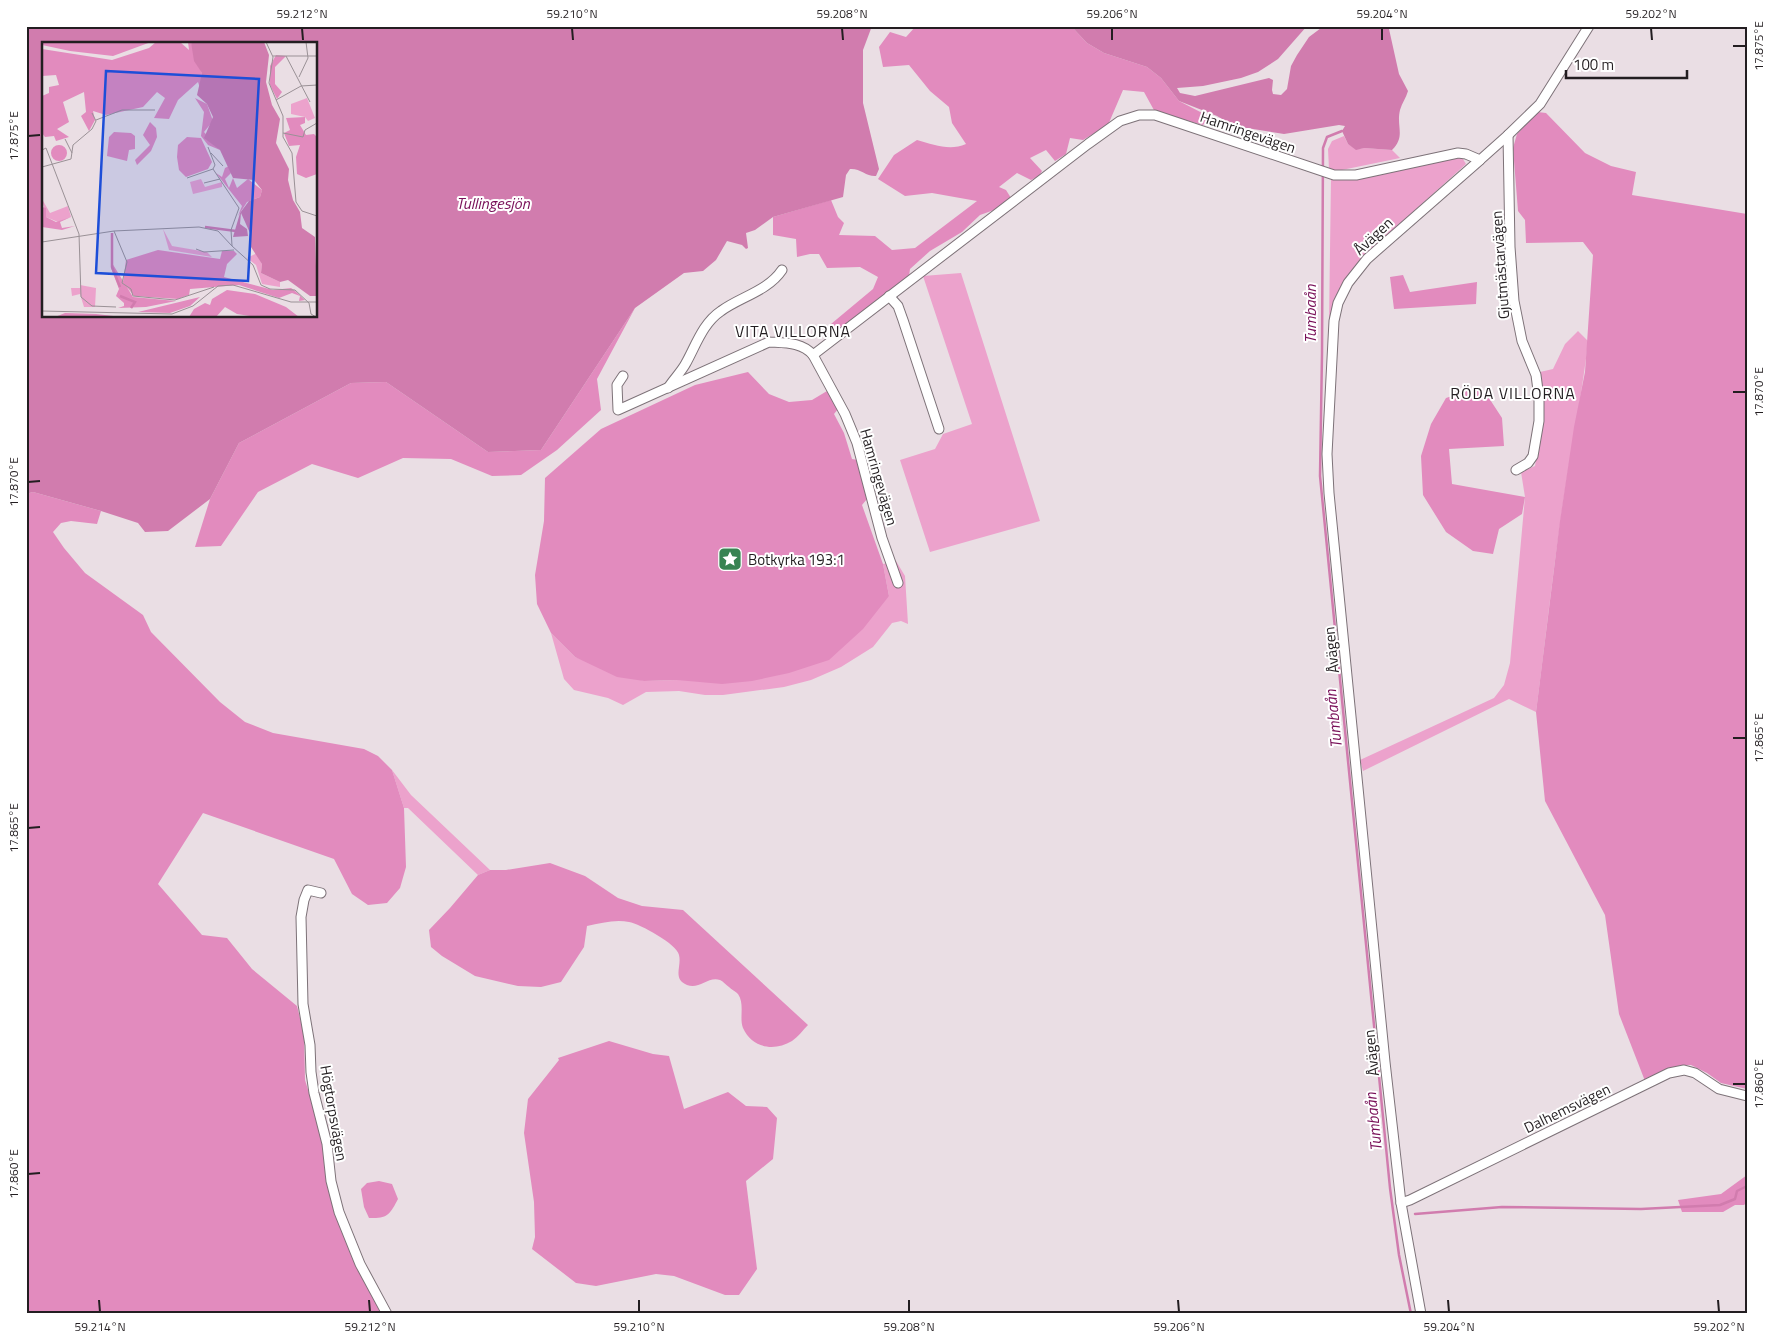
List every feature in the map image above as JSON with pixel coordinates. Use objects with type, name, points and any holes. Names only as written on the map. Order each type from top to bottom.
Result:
[{"type":"street","points":[[1480,160],[1540,104],[1590,26]]},
{"type":"street","name":"Hamringevägen","points":[[898,583],[882,538],[857,443],[845,414],[813,355],[1088,144],[1120,122],[1139,115],[1155,115],[1334,175],[1356,175],[1458,153],[1480,160]]},
{"type":"street","name":"Gjutmästarvägen","points":[[1508,135],[1510,247],[1514,301],[1522,341],[1536,374],[1539,398],[1539,421],[1533,456],[1528,463],[1516,470]]},
{"type":"street","name":"Åvägen","points":[[1421,1314],[1401,1203],[1383,1042],[1329,493],[1327,454],[1334,321],[1338,303],[1348,283],[1367,259],[1480,160]]},
{"type":"street","points":[[667,388],[685,365],[700,336],[713,318],[721,311],[741,301],[776,278],[782,270]]},
{"type":"street","points":[[889,296],[898,306],[939,429]]},
{"type":"street","points":[[623,376],[616,385],[618,410],[769,342],[801,346],[813,355]]},
{"type":"street","name":"Högtorpsvägen","points":[[321,892],[308,890],[301,917],[303,1004],[310,1038],[314,1093],[327,1144],[331,1181],[339,1212],[360,1264],[387,1314]]},
{"type":"street","name":"Dalhemsvägen","points":[[1401,1203],[1419,1196],[1669,1073],[1684,1070],[1695,1073],[1719,1089],[1747,1096]]},
{"type":"shaded area","points":[[916,26],[1071,26],[1087,43],[1104,53],[1147,67],[1161,78],[1179,101],[1210,117],[1203,125],[1155,112],[1144,92],[1123,90],[1108,125],[1083,140],[1070,138],[1066,154],[1055,161],[1046,150],[1030,158],[1042,171],[1039,176],[1031,180],[1017,173],[999,187],[1006,190],[1011,198],[994,210],[980,215],[962,232],[930,251],[910,269],[909,276],[839,330],[831,324],[873,289],[878,277],[860,267],[827,268],[819,254],[797,257],[796,239],[773,235],[773,217],[831,200],[838,217],[844,223],[839,235],[875,236],[892,250],[915,248],[977,201],[932,193],[905,196],[878,179],[894,155],[917,140],[948,147],[966,144],[952,123],[949,107],[930,91],[909,65],[883,67],[879,47],[890,32],[906,37]]},
{"type":"shaded area","points":[[1538,112],[1546,113],[1585,153],[1611,166],[1636,172],[1632,195],[1747,214],[1747,1089],[1721,1083],[1691,1065],[1681,1065],[1645,1081],[1619,1014],[1605,915],[1545,801],[1536,712],[1560,521],[1574,427],[1585,372],[1593,255],[1583,242],[1526,243],[1525,220],[1518,211],[1513,148],[1517,134]]},
{"type":"shaded area","points":[[1344,136],[1348,144],[1356,149],[1392,150],[1400,158],[1337,171],[1329,169],[1328,149],[1332,141]]},
{"type":"shaded area","points":[[1461,156],[1466,164],[1363,257],[1345,280],[1334,299],[1329,323],[1331,179],[1358,179]]},
{"type":"shaded area","points":[[961,273],[1040,521],[930,552],[900,460],[935,449],[943,434],[972,424],[923,276]]},
{"type":"shaded area","points":[[1403,275],[1410,292],[1477,282],[1476,304],[1394,309],[1390,277]]},
{"type":"shaded area","points":[[635,308],[597,379],[601,410],[557,450],[521,475],[492,476],[451,459],[403,458],[358,478],[312,464],[258,492],[221,546],[195,547],[210,499],[239,443],[351,383],[386,382],[488,452],[541,450]]},
{"type":"shaded area","points":[[1578,331],[1588,341],[1558,541],[1536,712],[1509,699],[1363,771],[1360,760],[1494,698],[1504,685],[1510,663],[1525,497],[1521,472],[1535,466],[1542,419],[1540,372],[1553,369],[1565,344]]},
{"type":"shaded area","points":[[748,372],[769,394],[789,402],[812,400],[827,391],[838,409],[834,414],[844,433],[852,459],[858,460],[867,499],[862,505],[883,564],[889,596],[863,629],[829,660],[789,673],[752,681],[722,684],[677,680],[644,681],[617,677],[575,657],[551,633],[537,604],[535,575],[544,521],[545,478],[601,429],[695,385]]},
{"type":"shaded area","points":[[1473,389],[1487,395],[1502,418],[1504,446],[1449,449],[1452,484],[1525,497],[1522,514],[1499,529],[1493,554],[1473,551],[1446,532],[1423,495],[1421,456],[1431,424],[1446,398]]},
{"type":"shaded area","points":[[33,492],[101,511],[97,524],[71,521],[61,523],[53,532],[85,573],[143,615],[151,632],[220,702],[245,722],[273,733],[364,749],[378,756],[392,770],[404,808],[406,867],[400,888],[387,903],[368,905],[352,894],[334,859],[203,813],[158,884],[202,935],[227,938],[252,969],[297,1006],[304,1034],[305,1080],[323,1138],[338,1216],[356,1265],[382,1314],[26,1314],[26,494]]},
{"type":"shaded area","points":[[896,561],[905,576],[908,624],[901,621],[892,623],[873,647],[841,667],[811,680],[784,687],[723,695],[705,695],[679,691],[646,692],[623,705],[608,698],[574,690],[564,679],[551,633],[575,657],[644,681],[677,680],[889,596],[883,564]]},
{"type":"shaded area","points":[[392,770],[411,795],[490,870],[478,875],[408,808],[404,808]]},
{"type":"shaded area","points":[[550,863],[585,876],[618,898],[642,906],[683,910],[808,1025],[794,1039],[785,1044],[771,1047],[758,1044],[747,1035],[743,1028],[741,1002],[738,994],[722,981],[716,979],[696,986],[687,985],[682,982],[679,976],[679,955],[672,945],[641,926],[629,922],[614,921],[587,926],[584,947],[561,982],[541,987],[518,986],[475,976],[431,947],[429,930],[478,875],[490,870],[506,870]]},
{"type":"shaded area","points":[[609,1041],[653,1054],[669,1056],[684,1109],[728,1092],[746,1106],[767,1107],[777,1118],[773,1159],[746,1181],[757,1269],[739,1295],[725,1295],[674,1276],[656,1274],[596,1286],[576,1283],[532,1249],[535,1237],[534,1202],[524,1133],[528,1099],[559,1060],[558,1058]]},
{"type":"shaded area","points":[[1747,1175],[1747,1202],[1744,1205],[1735,1205],[1723,1212],[1682,1212],[1678,1200],[1721,1194]]},
{"type":"shaded area","points":[[379,1181],[392,1184],[398,1199],[388,1214],[380,1218],[369,1218],[364,1207],[361,1189],[367,1183]]},
{"type":"water","name":"Tullingesjön","points":[[26,26],[872,26],[863,50],[863,103],[879,169],[876,176],[850,169],[846,175],[843,197],[773,217],[755,230],[746,233],[748,248],[746,249],[742,245],[727,241],[716,260],[703,271],[684,273],[635,308],[541,450],[488,452],[386,382],[351,383],[239,443],[210,499],[168,531],[145,532],[138,523],[33,492],[26,494]]},
{"type":"water","points":[[1071,26],[1307,26],[1278,59],[1258,72],[1241,78],[1203,86],[1177,88],[1180,93],[1195,96],[1269,78],[1273,80],[1273,94],[1281,95],[1287,89],[1291,66],[1297,55],[1309,37],[1321,28],[1387,26],[1399,74],[1408,91],[1400,110],[1399,140],[1392,150],[1364,148],[1356,150],[1348,144],[1342,131],[1345,126],[1339,125],[1284,134],[1234,126],[1217,116],[1179,101],[1161,78],[1147,67],[1104,53],[1087,43]]},
{"type":"waterway","name":"Tumbaån","points":[[1342,131],[1327,137],[1323,148],[1320,476],[1390,1188],[1399,1255],[1411,1314]]},
{"type":"waterway","points":[[1415,1214],[1502,1207],[1641,1209],[1720,1205],[1735,1199],[1737,1191],[1747,1186]]},
{"type":"place","name":"Botkyrka 193:1","points":[[730,559]]},
{"type":"district","name":"VITA VILLORNA","points":[[793,331]]},
{"type":"district","name":"RÖDA VILLORNA","points":[[1513,393]]}]
